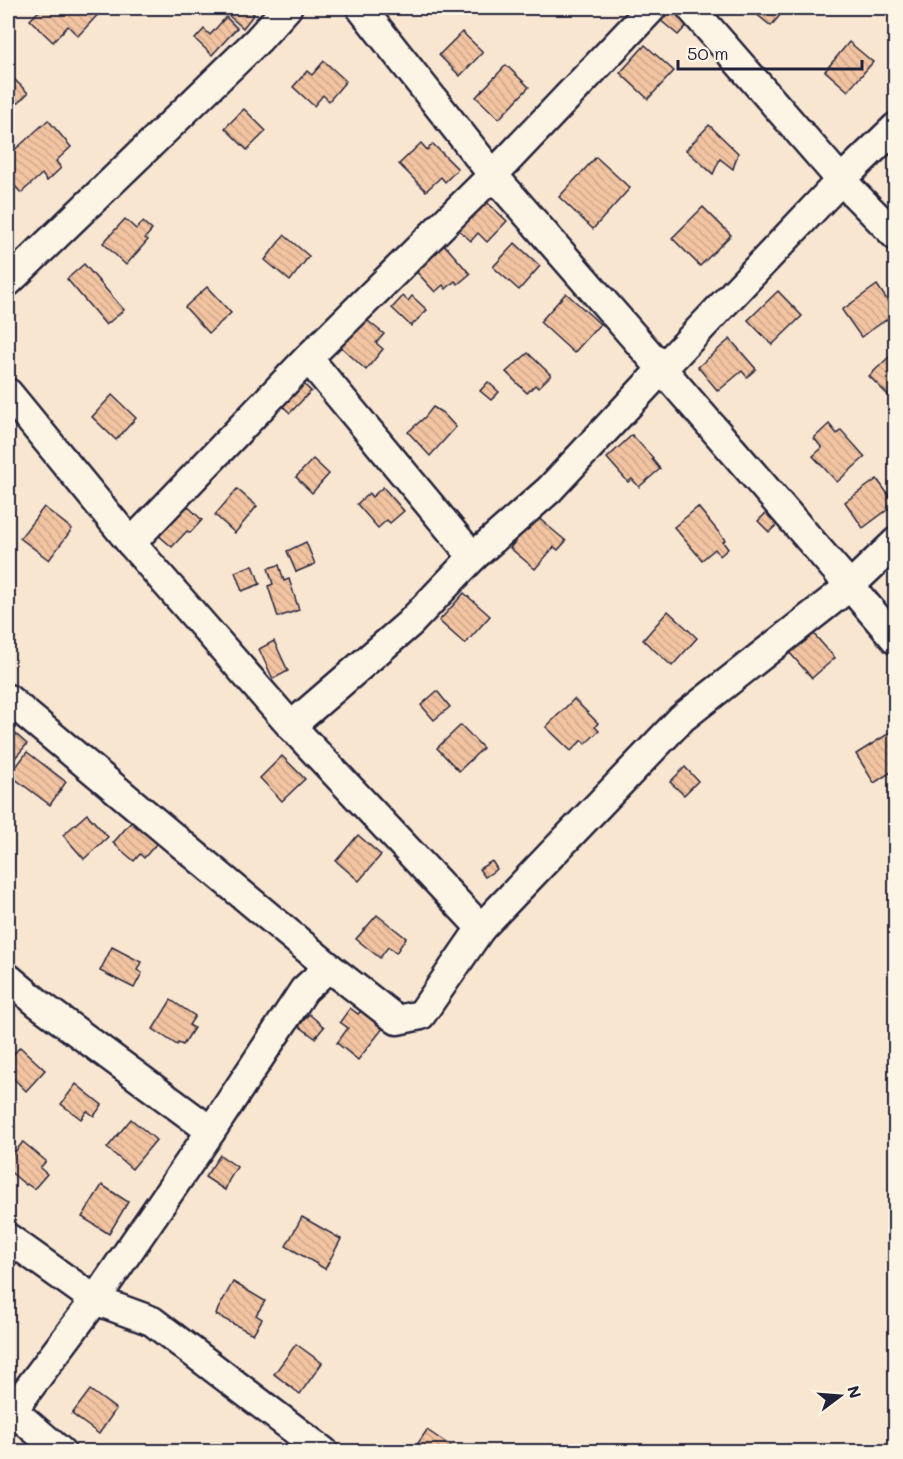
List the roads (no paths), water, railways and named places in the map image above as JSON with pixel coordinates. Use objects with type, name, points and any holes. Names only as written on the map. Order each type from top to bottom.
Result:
[{"type":"street","points":[[8,282],[258,40],[287,8]]},
{"type":"street","points":[[362,8],[493,175],[896,640]]},
{"type":"street","points":[[131,543],[308,358],[493,175],[652,8]]},
{"type":"street","points":[[690,8],[841,180],[896,236]]},
{"type":"street","points":[[291,726],[409,624],[473,557],[549,490],[841,180],[896,127]]},
{"type":"street","points":[[308,358],[473,557]]},
{"type":"street","points":[[8,393],[131,543],[291,726],[481,928]]},
{"type":"street","points":[[8,699],[329,967],[397,1020],[422,1015],[481,928],[682,718],[850,586],[896,542]]},
{"type":"street","points":[[61,1452],[10,1413],[95,1300],[304,990],[329,967]]},
{"type":"street","points":[[8,978],[39,1004],[211,1131]]},
{"type":"street","points":[[8,1238],[95,1300],[152,1321],[324,1452]]}]
